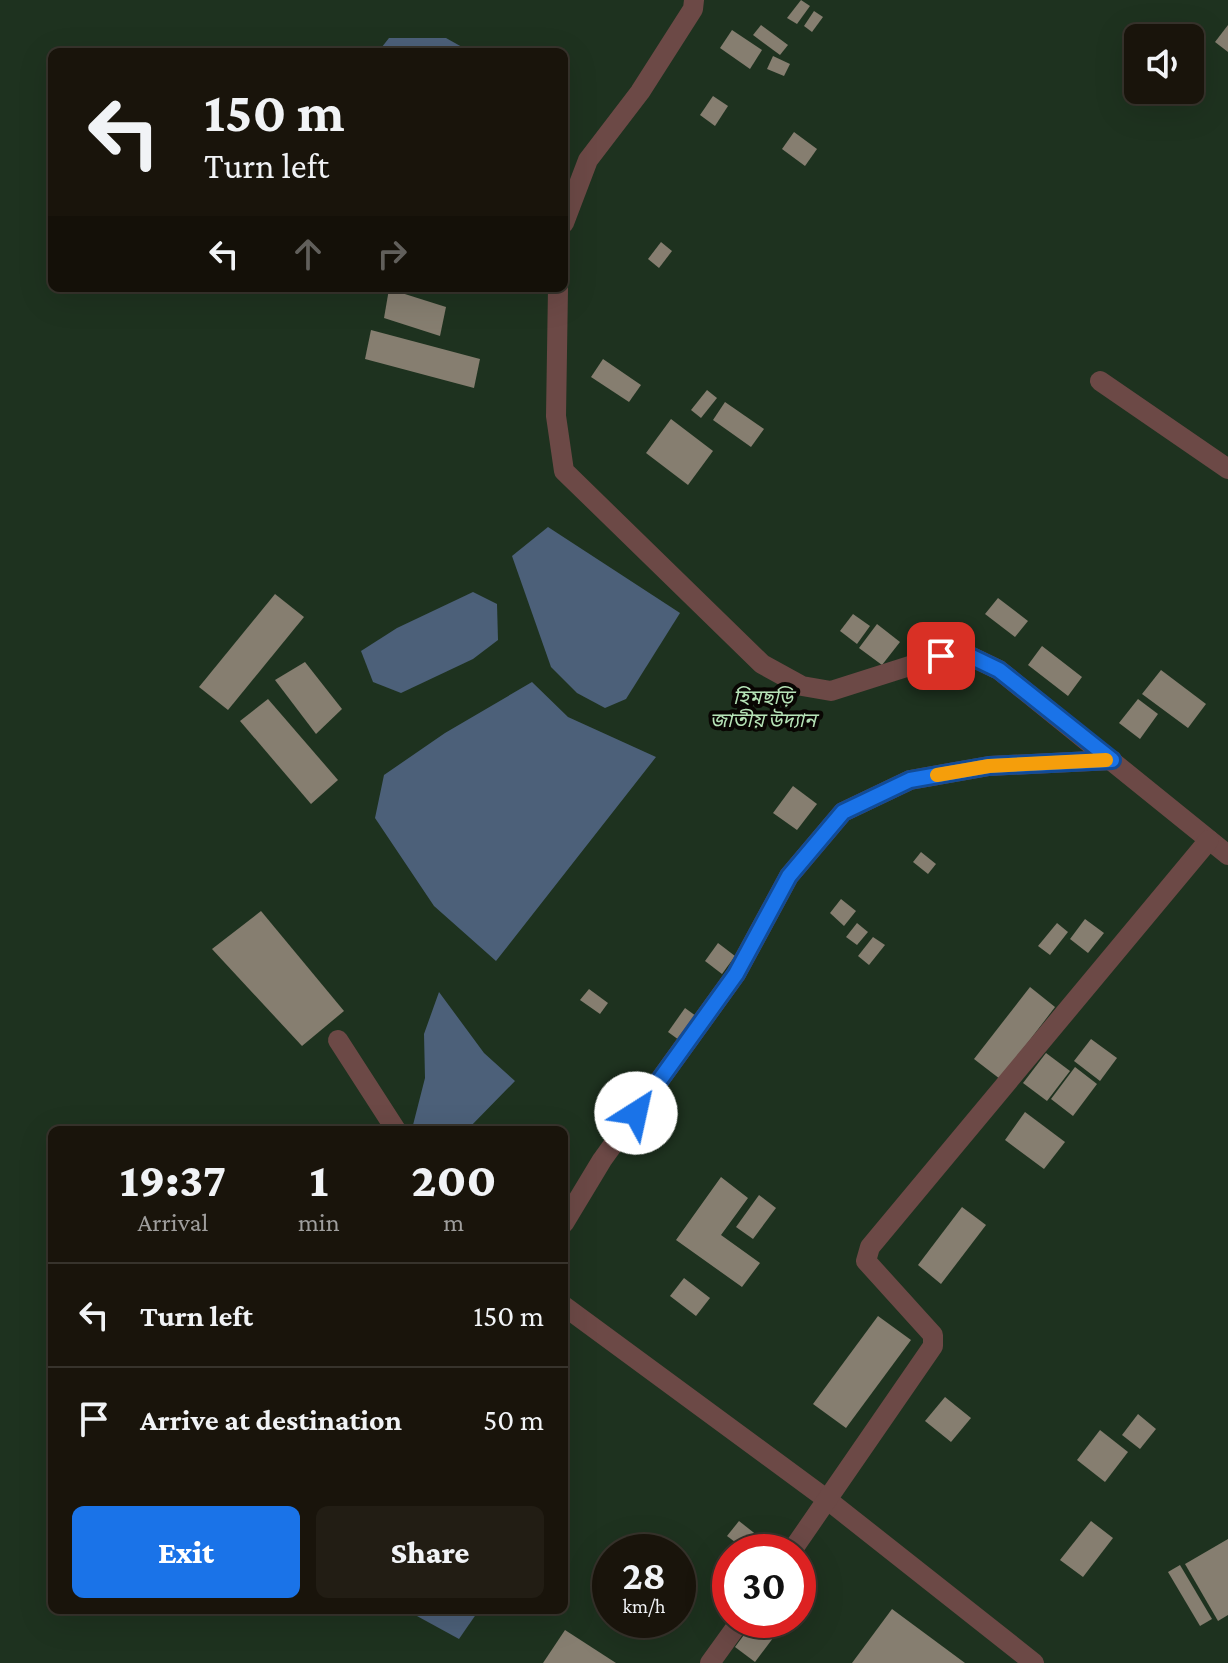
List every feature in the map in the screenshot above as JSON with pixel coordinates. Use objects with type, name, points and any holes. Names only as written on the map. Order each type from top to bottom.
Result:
[{"type":"street","points":[[568,212],[588,160],[640,92],[693,9],[694,0]]},
{"type":"street","points":[[558,292],[556,416],[564,471],[762,664],[802,686],[831,691],[941,656],[972,657],[999,670],[1228,855]]},
{"type":"street","points":[[1100,381],[1228,469]]},
{"type":"street","points":[[568,1216],[602,1160],[736,974],[789,876],[843,812],[910,780],[989,766],[1112,760]]},
{"type":"street","points":[[804,1534],[933,1346],[933,1335],[866,1261],[870,1247],[1209,840]]},
{"type":"street","points":[[338,1040],[393,1126]]},
{"type":"street","points":[[568,1309],[829,1501],[1034,1663]]},
{"type":"street","points":[[710,1663],[728,1638]]},
{"type":"green space","name":"হিমছড়ি জাতীয় উদ্যান","points":[[0,0],[1228,0],[1228,1663],[0,1663]]},
{"type":"water","points":[[389,38],[446,38],[464,48],[381,48]]},
{"type":"water","points":[[548,527],[680,613],[626,699],[605,708],[577,693],[551,667],[512,556]]},
{"type":"water","points":[[473,592],[497,604],[498,640],[473,659],[401,693],[373,682],[361,651],[397,628]]},
{"type":"water","points":[[532,682],[568,717],[656,757],[496,961],[434,906],[375,818],[384,775],[445,733]]},
{"type":"water","points":[[439,992],[484,1053],[515,1081],[471,1126],[413,1125],[425,1078],[424,1034]]},
{"type":"water","points":[[413,1614],[476,1614],[459,1639]]},
{"type":"building","points":[[801,0],[810,6],[797,24],[787,18]]},
{"type":"building","points":[[814,11],[823,17],[812,32],[804,26]]},
{"type":"building","points":[[761,25],[788,45],[780,55],[753,35]]},
{"type":"building","points":[[1228,25],[1228,52],[1215,42]]},
{"type":"building","points":[[732,30],[762,50],[750,69],[720,48]]},
{"type":"building","points":[[773,56],[790,64],[784,76],[767,69]]},
{"type":"building","points":[[713,96],[728,106],[715,126],[700,115]]},
{"type":"building","points":[[794,132],[817,149],[805,166],[782,149]]},
{"type":"building","points":[[661,242],[672,251],[659,268],[648,259]]},
{"type":"building","points":[[388,292],[398,292],[446,307],[440,336],[384,318]]},
{"type":"building","points":[[371,330],[480,359],[474,388],[365,359]]},
{"type":"building","points":[[603,359],[641,385],[629,402],[591,377]]},
{"type":"building","points":[[707,390],[717,398],[701,418],[691,410]]},
{"type":"building","points":[[725,402],[764,429],[751,447],[713,420]]},
{"type":"building","points":[[671,419],[713,451],[688,485],[646,453]]},
{"type":"building","points":[[275,594],[304,617],[228,710],[199,687]]},
{"type":"building","points":[[998,598],[1028,621],[1015,637],[985,614]]},
{"type":"building","points":[[853,614],[870,626],[857,644],[840,631]]},
{"type":"building","points":[[877,624],[900,642],[882,665],[859,648]]},
{"type":"building","points":[[1042,646],[1082,677],[1068,696],[1028,665]]},
{"type":"building","points":[[305,662],[342,709],[316,734],[275,680]]},
{"type":"building","points":[[1161,670],[1206,704],[1188,728],[1142,694]]},
{"type":"building","points":[[268,699],[338,780],[311,804],[240,721]]},
{"type":"building","points":[[1138,699],[1158,714],[1140,739],[1119,723]]},
{"type":"building","points":[[793,786],[817,804],[797,830],[773,813]]},
{"type":"building","points":[[921,852],[936,864],[928,874],[913,862]]},
{"type":"building","points":[[841,899],[856,911],[844,926],[830,913]]},
{"type":"building","points":[[261,911],[344,1011],[302,1046],[212,949]]},
{"type":"building","points":[[1085,919],[1104,933],[1088,953],[1070,939]]},
{"type":"building","points":[[857,923],[868,932],[857,945],[846,937]]},
{"type":"building","points":[[1057,923],[1068,932],[1050,955],[1038,946]]},
{"type":"building","points":[[873,937],[885,945],[869,965],[858,956]]},
{"type":"building","points":[[718,943],[735,956],[722,974],[705,961]]},
{"type":"building","points":[[1030,987],[1055,1007],[1000,1079],[974,1059]]},
{"type":"building","points":[[589,989],[608,1003],[600,1014],[580,1000]]},
{"type":"building","points":[[685,1008],[696,1016],[679,1040],[668,1032]]},
{"type":"building","points":[[1091,1039],[1117,1058],[1100,1081],[1074,1061]]},
{"type":"building","points":[[1046,1053],[1070,1071],[1047,1101],[1023,1083]]},
{"type":"building","points":[[1075,1067],[1097,1084],[1073,1116],[1051,1099]]},
{"type":"building","points":[[1025,1112],[1065,1142],[1044,1169],[1005,1140]]},
{"type":"building","points":[[721,1177],[748,1198],[721,1235],[760,1263],[742,1287],[676,1240]]},
{"type":"building","points":[[759,1195],[776,1208],[753,1239],[736,1227]]},
{"type":"building","points":[[962,1207],[986,1225],[941,1284],[918,1265]]},
{"type":"building","points":[[684,1278],[710,1298],[696,1316],[670,1296]]},
{"type":"building","points":[[878,1316],[911,1340],[846,1428],[813,1404]]},
{"type":"building","points":[[945,1397],[971,1418],[951,1442],[925,1421]]},
{"type":"building","points":[[1138,1414],[1156,1429],[1140,1449],[1122,1435]]},
{"type":"building","points":[[1100,1430],[1128,1452],[1105,1482],[1077,1460]]},
{"type":"building","points":[[739,1521],[755,1534],[729,1534]]},
{"type":"building","points":[[1091,1521],[1113,1538],[1083,1577],[1060,1560]]},
{"type":"building","points":[[1228,1539],[1228,1615],[1218,1621],[1185,1564]]},
{"type":"building","points":[[1180,1565],[1212,1619],[1200,1626],[1168,1572]]},
{"type":"building","points":[[892,1609],[965,1663],[852,1663]]},
{"type":"building","points":[[565,1630],[616,1663],[543,1663]]},
{"type":"building","points":[[742,1638],[773,1638],[755,1662],[735,1647]]},
{"type":"slow traffic","points":[[937,775],[989,766],[1106,760]]},
{"type":"route","points":[[636,1113],[736,974],[789,876],[843,812],[910,780],[989,766],[1112,760],[999,670],[972,657],[941,656]]}]
